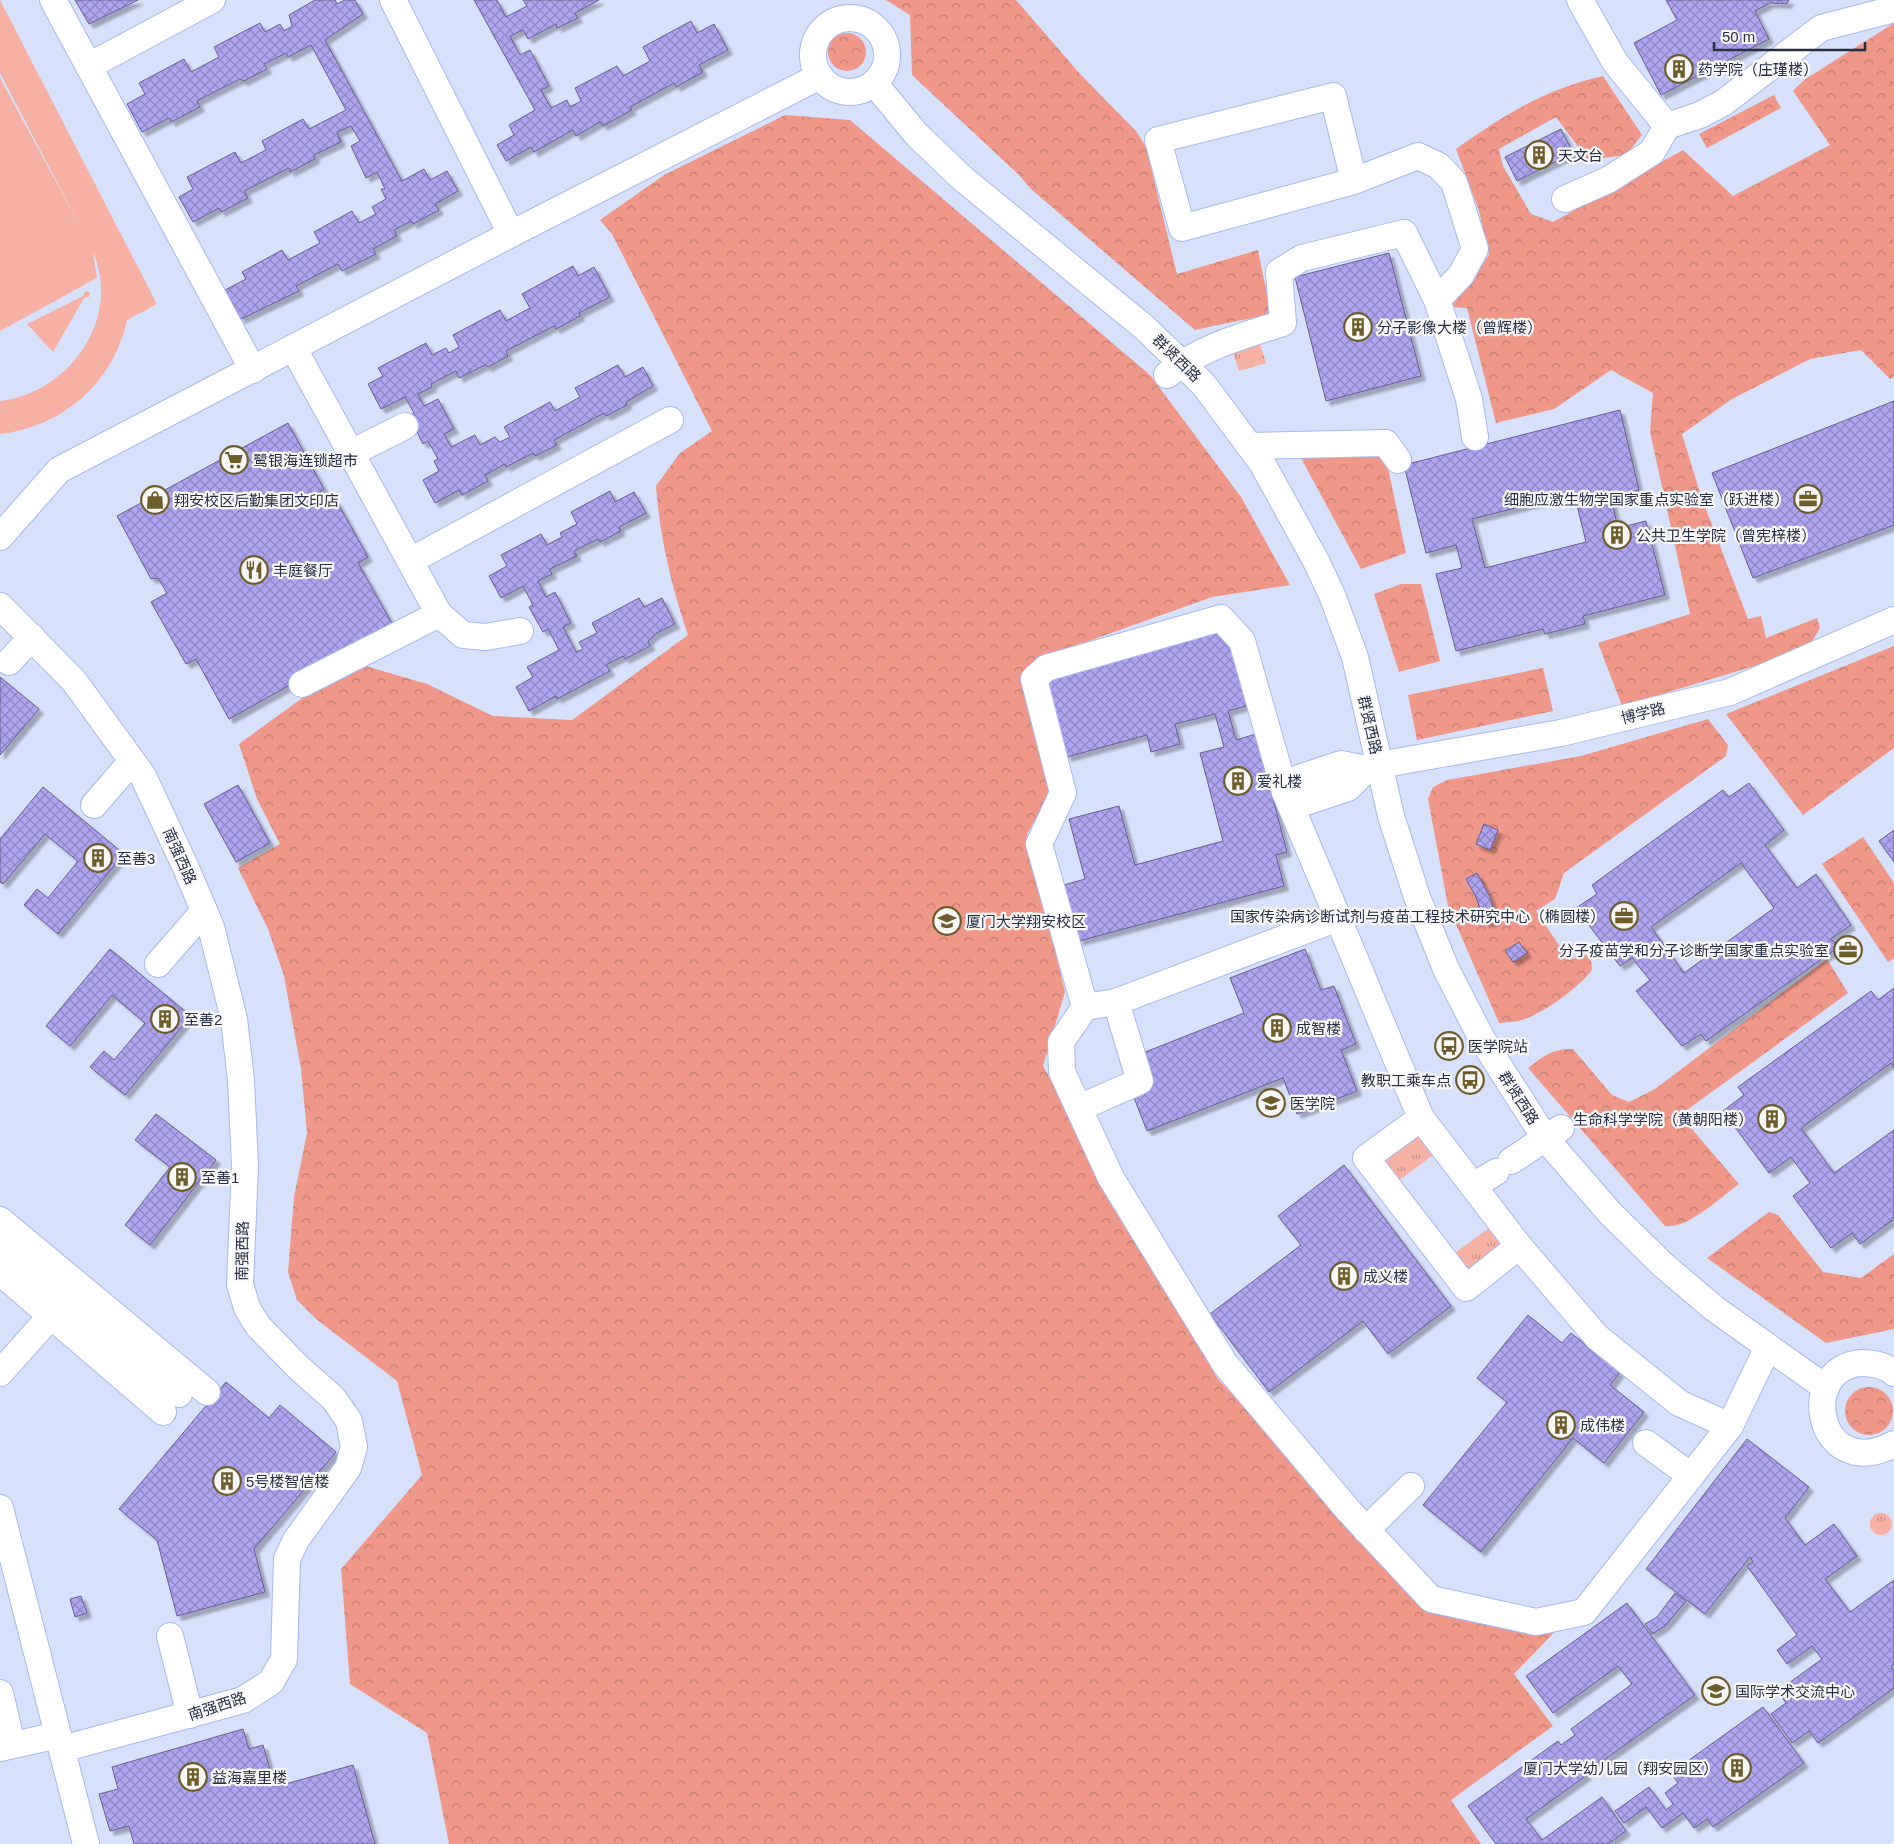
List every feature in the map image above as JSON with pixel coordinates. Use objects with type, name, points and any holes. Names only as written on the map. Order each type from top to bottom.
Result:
[{"type":"street","points":[[53,0],[253,370]]},
{"type":"street","points":[[89,66],[212,0]]},
{"type":"street","points":[[393,0],[511,234]]},
{"type":"street","points":[[1580,0],[1614,62],[1667,126]]},
{"type":"street","points":[[1565,199],[1608,180],[1652,152],[1667,126],[1700,116],[1723,103],[1822,28],[1894,9]]},
{"type":"street","points":[[833,10],[871,24],[879,32],[888,53],[882,74],[874,83],[864,89],[846,91],[829,85],[820,76],[815,66],[813,54],[816,42],[833,10]]},
{"type":"street","points":[[0,537],[59,470],[294,349],[511,234],[820,76]]},
{"type":"street","name":"群贤西路","points":[[874,83],[917,135],[962,178],[1145,328],[1174,369],[1204,384],[1262,463],[1316,560],[1332,596],[1355,657],[1373,767],[1417,897],[1446,968],[1483,1041],[1553,1133],[1610,1213],[1663,1265],[1715,1309],[1826,1388]]},
{"type":"street","points":[[1354,181],[1333,96],[1158,140],[1182,228],[1354,181],[1418,156],[1439,166],[1454,182],[1475,250],[1461,275],[1437,300]]},
{"type":"street","points":[[1174,369],[1218,344],[1283,323],[1279,272],[1302,258],[1404,233],[1437,300],[1469,398],[1475,437]]},
{"type":"street","points":[[294,349],[439,614],[463,635],[486,637],[520,631]]},
{"type":"street","points":[[410,561],[670,420]]},
{"type":"street","points":[[351,454],[405,426]]},
{"type":"street","points":[[1249,446],[1386,443],[1398,460]]},
{"type":"street","name":"南强西路","points":[[0,606],[74,681],[143,776],[211,927],[234,1019],[241,1080],[245,1166],[240,1284],[247,1308],[258,1326],[298,1367],[334,1399],[349,1421],[354,1446],[348,1468],[296,1540],[287,1559],[284,1659],[271,1682],[243,1700],[190,1715],[60,1742],[6,1747]]},
{"type":"street","points":[[302,684],[439,614]]},
{"type":"street","points":[[1085,1007],[1039,844],[1063,793],[1034,679],[1046,668],[1221,618],[1242,640],[1285,792],[1421,1118],[1519,1246],[1597,1337],[1679,1403],[1730,1426]]},
{"type":"street","name":"博学路","points":[[1373,767],[1561,733],[1730,692],[1894,620]]},
{"type":"street","points":[[9,662],[32,637]]},
{"type":"street","points":[[94,805],[132,761]]},
{"type":"street","points":[[1285,792],[1306,802],[1348,788],[1373,767]]},
{"type":"street","points":[[158,964],[204,911]]},
{"type":"street","points":[[1338,918],[1116,1002],[1085,1007],[1061,1042],[1062,1072],[1111,1178],[1225,1364],[1366,1530],[1431,1599],[1536,1622],[1584,1612],[1730,1426],[1768,1347]]},
{"type":"street","points":[[1079,1108],[1140,1081],[1116,1002]]},
{"type":"street","points":[[1421,1118],[1366,1158],[1372,1166],[1466,1288],[1519,1246]]},
{"type":"street","points":[[1473,1186],[1553,1133]]},
{"type":"street","points":[[0,1220],[207,1392]]},
{"type":"street","points":[[0,1244],[46,1302]]},
{"type":"street","points":[[0,1272],[46,1302],[171,1403]]},
{"type":"street","points":[[0,1373],[46,1302]]},
{"type":"street","points":[[1894,1373],[1890,1369],[1875,1363],[1859,1363],[1837,1374],[1826,1388],[1821,1404],[1822,1417],[1828,1432],[1843,1447],[1857,1453],[1880,1451],[1894,1444]]},
{"type":"street","points":[[1646,1443],[1691,1476]]},
{"type":"street","points":[[1366,1530],[1412,1486]]},
{"type":"street","points":[[0,1508],[60,1742],[81,1843]]},
{"type":"street","points":[[170,1636],[190,1715]]},
{"type":"street","points":[[0,1693],[6,1747]]},
{"type":"shaded area","name":"厦门大学翔安校区","points":[[0,0],[1894,0],[1894,1841],[1890,1844],[0,1844]]},
{"type":"green space","points":[[0,0],[157,304],[127,320],[111,363],[82,398],[45,422],[23,430],[0,434],[0,401],[25,395],[48,384],[67,368],[83,349],[95,326],[100,302],[100,277],[93,252],[97,278],[0,331],[0,78],[82,230],[0,73]]},
{"type":"green space","points":[[886,0],[1016,0],[1081,75],[1136,131],[1146,147],[1177,274],[1258,250],[1271,314],[1195,330],[1031,189],[1019,175],[912,75],[910,15]]},
{"type":"green space","points":[[1894,23],[1894,377],[1890,379],[1861,350],[1810,359],[1732,399],[1682,434],[1701,496],[1748,619],[1761,616],[1766,638],[1817,618],[1820,628],[1807,650],[1622,706],[1598,643],[1690,614],[1650,432],[1653,393],[1611,370],[1554,409],[1496,423],[1467,308],[1452,307],[1455,296],[1489,255],[1479,211],[1456,149],[1508,114],[1544,96],[1582,81],[1603,76],[1642,135],[1626,155],[1588,160],[1556,117],[1499,149],[1503,166],[1531,214],[1553,222],[1683,150],[1733,196],[1830,145],[1793,91],[1804,80]]},
{"type":"green space","points":[[847,33],[861,38],[866,52],[861,66],[847,71],[833,66],[828,52],[833,38]]},
{"type":"green space","points":[[1774,95],[1781,108],[1707,148],[1699,134]]},
{"type":"green space","points":[[785,115],[850,120],[1150,375],[1241,497],[1290,585],[1212,597],[1058,652],[1060,776],[1027,834],[1065,992],[1043,1066],[1218,1379],[1435,1611],[1571,1615],[1514,1674],[1553,1726],[1451,1800],[1481,1844],[449,1844],[427,1733],[350,1684],[341,1569],[422,1475],[397,1381],[316,1319],[297,1300],[288,1272],[294,1197],[307,1133],[301,1069],[284,976],[268,929],[238,868],[280,844],[257,799],[239,744],[352,662],[427,684],[493,716],[572,720],[688,635],[667,561],[660,524],[656,486],[680,453],[712,431],[612,234],[600,220],[664,175]]},
{"type":"green space","points":[[85,291],[90,292],[89,297],[84,298],[53,352],[27,324],[83,296]]},
{"type":"green space","points":[[1260,344],[1266,363],[1239,371],[1233,353]]},
{"type":"green space","points":[[1295,447],[1384,449],[1406,553],[1361,569]]},
{"type":"green space","points":[[1401,584],[1421,584],[1440,661],[1399,672],[1374,594]]},
{"type":"green space","points":[[1894,646],[1894,748],[1803,815],[1726,714]]},
{"type":"green space","points":[[1543,668],[1553,711],[1417,740],[1408,695]]},
{"type":"green space","points":[[1708,719],[1728,745],[1726,756],[1564,873],[1555,899],[1536,911],[1569,960],[1585,954],[1591,961],[1592,970],[1570,992],[1540,1012],[1522,1020],[1499,1023],[1448,906],[1428,799],[1433,787],[1447,780],[1581,756]]},
{"type":"green space","points":[[1863,837],[1894,883],[1894,958],[1888,962],[1822,864]]},
{"type":"green space","points":[[1827,959],[1848,993],[1680,1115],[1739,1184],[1704,1211],[1684,1223],[1665,1226],[1528,1068],[1549,1054],[1560,1050],[1573,1049],[1612,1095],[1629,1102],[1655,1089]]},
{"type":"green space","points":[[1417,1132],[1433,1155],[1393,1185],[1376,1162]]},
{"type":"green space","points":[[1769,1212],[1778,1215],[1823,1272],[1861,1278],[1894,1254],[1894,1329],[1826,1343],[1707,1258]]},
{"type":"green space","points":[[1489,1228],[1506,1251],[1465,1281],[1448,1258]]},
{"type":"green space","points":[[1869,1387],[1878,1389],[1886,1394],[1891,1402],[1893,1411],[1891,1420],[1886,1428],[1878,1433],[1869,1435],[1860,1433],[1852,1428],[1847,1420],[1845,1411],[1847,1402],[1852,1394],[1860,1389]]},
{"type":"green space","points":[[1881,1513],[1889,1516],[1892,1524],[1889,1532],[1881,1535],[1873,1532],[1870,1524],[1873,1516]]},
{"type":"building","points":[[75,0],[138,0],[89,24]]},
{"type":"building","points":[[315,0],[335,0],[337,4],[345,0],[355,0],[363,14],[325,40],[402,181],[424,169],[430,180],[447,171],[458,191],[435,204],[439,210],[413,224],[411,221],[394,230],[397,236],[373,249],[376,254],[342,271],[338,264],[296,286],[299,291],[241,319],[225,290],[246,279],[242,272],[282,250],[288,260],[320,243],[314,232],[352,211],[359,223],[376,214],[372,207],[386,199],[381,189],[385,189],[377,172],[366,178],[351,146],[360,141],[351,126],[337,132],[341,142],[314,155],[315,159],[290,172],[289,168],[244,191],[248,198],[221,212],[219,208],[193,222],[179,197],[193,189],[187,177],[235,152],[241,163],[266,150],[262,141],[303,119],[309,129],[346,110],[311,45],[288,57],[286,53],[264,64],[267,69],[244,81],[240,79],[197,101],[200,107],[171,122],[169,118],[142,132],[127,104],[145,94],[139,83],[184,59],[191,72],[219,57],[214,47],[260,23],[265,32],[280,24],[284,31],[292,26],[289,15]]},
{"type":"building","points":[[474,0],[497,0],[506,17],[527,6],[523,0],[599,0],[575,13],[578,18],[557,28],[556,24],[528,39],[523,30],[510,36],[520,55],[530,50],[549,86],[541,90],[551,108],[567,100],[570,107],[581,101],[575,88],[617,66],[623,76],[650,61],[643,47],[691,21],[697,33],[714,24],[728,50],[699,65],[703,72],[676,87],[674,83],[630,107],[632,110],[603,126],[600,122],[576,136],[573,130],[534,152],[531,147],[506,161],[497,145],[514,135],[509,125],[535,110]]},
{"type":"building","name":"药学院（庄瑾楼）","points":[[1666,0],[1789,0],[1787,4],[1770,3],[1755,11],[1769,39],[1661,95],[1634,43],[1677,20]]},
{"type":"building","name":"天文台","points":[[1561,129],[1573,153],[1517,181],[1505,157]]},
{"type":"building","name":"分子影像大楼（曾辉楼）","points":[[1389,253],[1421,376],[1326,401],[1295,277]]},
{"type":"building","points":[[573,266],[578,276],[594,267],[610,297],[579,313],[580,316],[556,329],[554,326],[506,351],[508,356],[488,367],[485,365],[459,378],[456,371],[431,384],[432,387],[418,394],[424,406],[438,399],[454,429],[444,434],[451,447],[475,435],[480,445],[495,437],[500,442],[510,437],[504,427],[550,402],[555,411],[580,397],[575,388],[618,365],[625,377],[643,367],[653,386],[626,402],[627,405],[606,416],[604,413],[554,440],[557,445],[535,456],[533,453],[506,467],[505,464],[485,475],[488,481],[462,495],[459,490],[435,503],[423,480],[439,471],[434,461],[438,459],[428,441],[423,444],[409,416],[414,413],[405,397],[381,409],[368,384],[383,376],[378,368],[426,343],[432,355],[446,348],[449,353],[459,347],[453,335],[500,310],[506,321],[530,308],[522,294]]},
{"type":"building","name":"细胞应激生物学国家重点实验室（跃进楼）","points":[[1894,401],[1894,525],[1753,578],[1712,473]]},
{"type":"building","name":"公共卫生学院（曾宪梓楼）","points":[[1620,410],[1639,490],[1611,497],[1618,528],[1646,521],[1665,595],[1583,616],[1585,624],[1545,634],[1543,629],[1456,651],[1436,574],[1462,568],[1456,545],[1426,553],[1404,465]],"holes":[[[1574,493],[1586,542],[1485,568],[1472,519]]]},
{"type":"building","name":"丰庭餐厅","points":[[288,423],[324,489],[318,493],[325,506],[336,500],[368,557],[358,563],[394,627],[229,719],[196,659],[186,664],[151,602],[167,593],[158,578],[151,579],[117,516]]},
{"type":"building","points":[[610,491],[615,502],[634,492],[646,513],[619,527],[621,531],[600,542],[598,539],[574,551],[577,556],[550,569],[552,574],[538,581],[546,597],[555,592],[571,623],[563,627],[576,652],[583,649],[579,642],[597,633],[592,623],[639,598],[644,607],[662,598],[675,624],[657,633],[648,641],[650,646],[625,659],[623,656],[606,665],[610,671],[557,699],[556,696],[529,711],[516,687],[533,677],[527,667],[559,650],[548,629],[543,632],[529,607],[533,605],[523,586],[501,598],[489,576],[507,566],[501,555],[541,534],[547,545],[562,537],[560,533],[577,524],[571,512]]},
{"type":"building","name":"爱礼楼","points":[[1229,627],[1250,705],[1228,711],[1236,740],[1256,734],[1287,852],[1276,855],[1284,886],[1079,941],[1064,885],[1085,879],[1069,819],[1119,806],[1135,865],[1223,841],[1200,753],[1224,747],[1215,714],[1175,724],[1180,744],[1151,752],[1147,735],[1067,757],[1046,676]]},
{"type":"building","points":[[0,677],[39,709],[0,755]]},
{"type":"building","name":"国家传染病诊断试剂与疫苗工程技术研究中心（椭圆楼）","points":[[1749,783],[1784,830],[1765,845],[1797,888],[1816,874],[1851,925],[1831,939],[1839,947],[1706,1041],[1701,1034],[1682,1046],[1636,991],[1650,980],[1632,958],[1620,966],[1576,908],[1597,894],[1592,885],[1723,790],[1729,797]],"holes":[[[1741,863],[1774,908],[1684,973],[1651,927]]]},
{"type":"building","points":[[238,785],[270,843],[236,862],[204,804]]},
{"type":"building","name":"至善3","points":[[43,787],[124,854],[58,934],[24,905],[37,889],[48,898],[78,861],[45,834],[3,884],[0,882],[0,839]]},
{"type":"building","points":[[1484,824],[1498,830],[1490,850],[1476,844]]},
{"type":"building","points":[[1894,830],[1894,862],[1879,841]]},
{"type":"building","points":[[1477,873],[1490,897],[1496,920],[1491,922],[1485,923],[1476,897],[1466,879]]},
{"type":"building","points":[[1519,942],[1527,953],[1513,962],[1505,951]]},
{"type":"building","name":"至善2","points":[[110,949],[191,1016],[125,1095],[90,1067],[104,1051],[114,1060],[145,1023],[112,995],[70,1046],[46,1026]]},
{"type":"building","name":"成智楼","points":[[1305,949],[1321,990],[1334,986],[1356,1044],[1341,1050],[1357,1091],[1297,1114],[1283,1078],[1147,1131],[1120,1062],[1244,1013],[1230,978]]},
{"type":"building","name":"生命科学学院（黄朝阳楼）","points":[[1894,988],[1894,1068],[1891,1063],[1801,1128],[1834,1173],[1894,1130],[1894,1219],[1860,1244],[1852,1233],[1831,1248],[1793,1196],[1810,1183],[1791,1157],[1769,1173],[1723,1111],[1744,1095],[1738,1087],[1871,991],[1878,1000]]},
{"type":"building","name":"至善1","points":[[156,1114],[216,1160],[150,1245],[125,1225],[170,1167],[135,1140]]},
{"type":"building","name":"成义楼","points":[[1344,1165],[1451,1306],[1388,1354],[1363,1321],[1269,1392],[1210,1314],[1301,1245],[1278,1216]]},
{"type":"building","name":"成伟楼","points":[[1528,1315],[1562,1343],[1571,1333],[1620,1372],[1610,1385],[1644,1412],[1604,1463],[1573,1438],[1481,1552],[1423,1505],[1507,1402],[1477,1378]]},
{"type":"building","name":"5号楼智信楼","points":[[226,1382],[269,1418],[280,1405],[336,1452],[254,1549],[265,1592],[177,1616],[157,1540],[119,1509]]},
{"type":"building","name":"国际学术交流中心","points":[[1747,1439],[1809,1487],[1785,1518],[1805,1545],[1834,1524],[1857,1556],[1825,1579],[1850,1612],[1894,1580],[1894,1664],[1891,1666],[1894,1671],[1894,1688],[1818,1743],[1809,1731],[1792,1743],[1771,1714],[1786,1703],[1778,1691],[1822,1659],[1812,1646],[1787,1664],[1777,1650],[1797,1635],[1747,1566],[1753,1562],[1750,1557],[1705,1614],[1646,1569]]},
{"type":"building","points":[[1675,1593],[1686,1601],[1665,1626],[1652,1634],[1645,1624],[1657,1617]]},
{"type":"building","points":[[81,1596],[87,1613],[75,1617],[70,1599]]},
{"type":"building","points":[[1627,1603],[1695,1695],[1597,1765],[1593,1760],[1582,1768],[1587,1775],[1526,1819],[1542,1840],[1602,1797],[1626,1831],[1608,1844],[1496,1844],[1468,1806],[1558,1741],[1561,1745],[1575,1735],[1571,1729],[1632,1684],[1618,1666],[1553,1713],[1526,1676]]},
{"type":"building","name":"厦门大学幼儿园（翔安园区）","points":[[1763,1707],[1804,1763],[1713,1827],[1707,1819],[1694,1828],[1683,1813],[1662,1828],[1646,1807],[1624,1823],[1615,1811],[1649,1787],[1666,1810],[1673,1804],[1665,1793],[1678,1783],[1671,1773]]},
{"type":"building","name":"益海嘉里楼","points":[[243,1729],[249,1749],[263,1745],[275,1787],[353,1765],[375,1844],[134,1844],[129,1826],[110,1831],[99,1794],[118,1789],[112,1767]]},
{"type":"place","name":"药学院（庄瑾楼）","points":[[1679,69]]},
{"type":"place","name":"天文台","points":[[1539,155]]},
{"type":"place","name":"分子影像大楼（曾辉楼）","points":[[1358,327]]},
{"type":"place","name":"鹭银海连锁超市","points":[[234,460]]},
{"type":"place","name":"细胞应激生物学国家重点实验室（跃进楼）","points":[[1808,499]]},
{"type":"place","name":"翔安校区后勤集团文印店","points":[[155,500]]},
{"type":"place","name":"公共卫生学院（曾宪梓楼）","points":[[1617,535]]},
{"type":"place","name":"丰庭餐厅","points":[[254,570]]},
{"type":"place","name":"爱礼楼","points":[[1238,781]]},
{"type":"place","name":"至善3","points":[[98,858]]},
{"type":"place","name":"国家传染病诊断试剂与疫苗工程技术研究中心（椭圆楼）","points":[[1624,916]]},
{"type":"place","name":"厦门大学翔安校区","points":[[947,921]]},
{"type":"place","name":"分子疫苗学和分子诊断学国家重点实验室","points":[[1848,950]]},
{"type":"place","name":"至善2","points":[[165,1019]]},
{"type":"place","name":"成智楼","points":[[1277,1028]]},
{"type":"place","name":"医学院站","points":[[1449,1046]]},
{"type":"place","name":"教职工乘车点","points":[[1470,1080]]},
{"type":"place","name":"医学院","points":[[1271,1103]]},
{"type":"place","name":"生命科学学院（黄朝阳楼）","points":[[1772,1119]]},
{"type":"place","name":"至善1","points":[[182,1177]]},
{"type":"place","name":"成义楼","points":[[1344,1276]]},
{"type":"place","name":"成伟楼","points":[[1561,1425]]},
{"type":"place","name":"5号楼智信楼","points":[[227,1481]]},
{"type":"place","name":"国际学术交流中心","points":[[1716,1691]]},
{"type":"place","name":"厦门大学幼儿园（翔安园区）","points":[[1737,1768]]},
{"type":"place","name":"益海嘉里楼","points":[[193,1777]]}]
